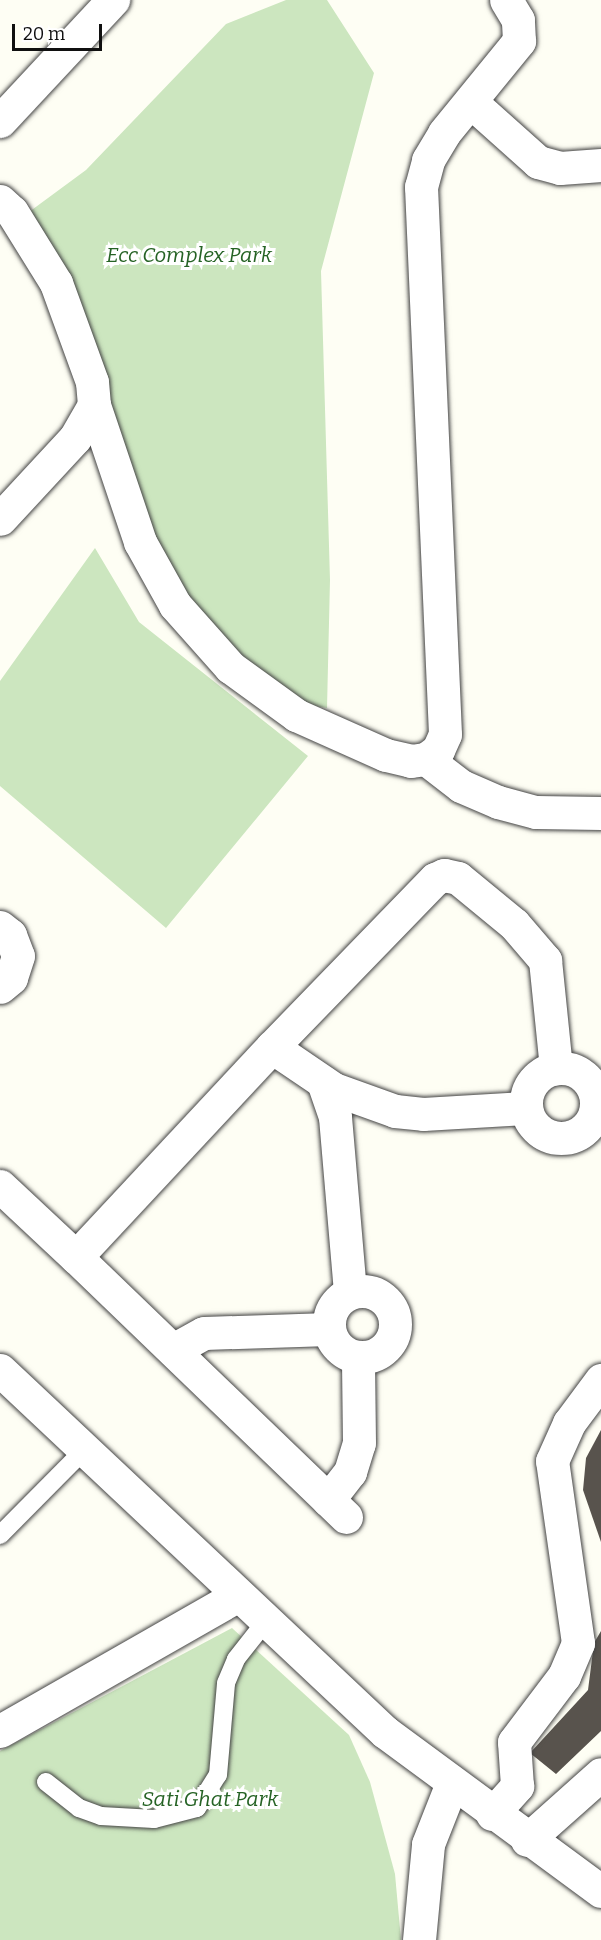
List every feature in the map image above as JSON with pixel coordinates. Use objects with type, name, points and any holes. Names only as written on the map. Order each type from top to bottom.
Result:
[{"type":"street","points":[[0,121],[113,0]]},
{"type":"street","points":[[426,759],[438,750],[445,734],[419,212],[428,160],[519,41],[518,20],[506,0]]},
{"type":"street","points":[[471,102],[538,162],[560,168],[601,165]]},
{"type":"street","points":[[0,201],[12,212],[56,283],[92,382],[94,405],[140,542],[175,605],[230,667],[296,715],[386,755],[426,759],[461,786],[498,802],[536,812],[601,813]]},
{"type":"street","points":[[0,519],[75,438],[94,405]]},
{"type":"street","points":[[76,1257],[272,1047],[435,879],[452,875],[532,940],[545,960],[556,1068]]},
{"type":"street","points":[[0,927],[10,935],[18,956],[11,978],[0,987]]},
{"type":"street","points":[[272,1047],[323,1082],[363,1102],[395,1111],[423,1114],[525,1108]]},
{"type":"street","points":[[556,1068],[570,1069],[589,1082],[596,1104],[588,1126],[579,1134],[556,1138],[535,1128],[525,1108],[530,1085],[556,1068]]},
{"type":"street","points":[[323,1082],[335,1117],[350,1292]]},
{"type":"street","points":[[0,1186],[337,1509],[359,1443],[358,1357]]},
{"type":"street","points":[[362,1290],[383,1298],[395,1317],[393,1338],[387,1347],[358,1357],[339,1348],[329,1329],[333,1307],[350,1292],[362,1290]]},
{"type":"street","points":[[173,1350],[204,1333],[329,1329]]},
{"type":"street","points":[[0,1370],[385,1732],[527,1840],[601,1891]]},
{"type":"street","points":[[492,1814],[517,1786],[514,1742],[564,1676],[578,1643],[552,1461],[569,1423],[601,1380]]},
{"type":"street","points":[[0,1731],[238,1595]]},
{"type":"street","points":[[527,1840],[599,1778]]},
{"type":"street","points":[[418,1940],[428,1844],[452,1783]]},
{"type":"lane","points":[[0,1535],[84,1450]]},
{"type":"lane","points":[[46,1782],[79,1808],[101,1816],[154,1819],[197,1808],[218,1775],[226,1683],[236,1659],[266,1621]]},
{"type":"green space","name":"Ecc Complex Park","points":[[286,0],[327,0],[374,73],[321,271],[330,580],[327,708],[294,703],[191,628],[29,212],[86,170],[226,24]]},
{"type":"green space","points":[[95,548],[139,622],[308,756],[166,928],[0,786],[0,681]]},
{"type":"green space","name":"Sati Ghat Park","points":[[232,1628],[349,1735],[370,1782],[395,1874],[401,1940],[0,1940],[0,1751]]},
{"type":"building","points":[[601,1430],[601,1542],[583,1490],[586,1458]]},
{"type":"building","points":[[601,1631],[601,1731],[556,1774],[530,1753],[588,1690],[594,1643]]}]
